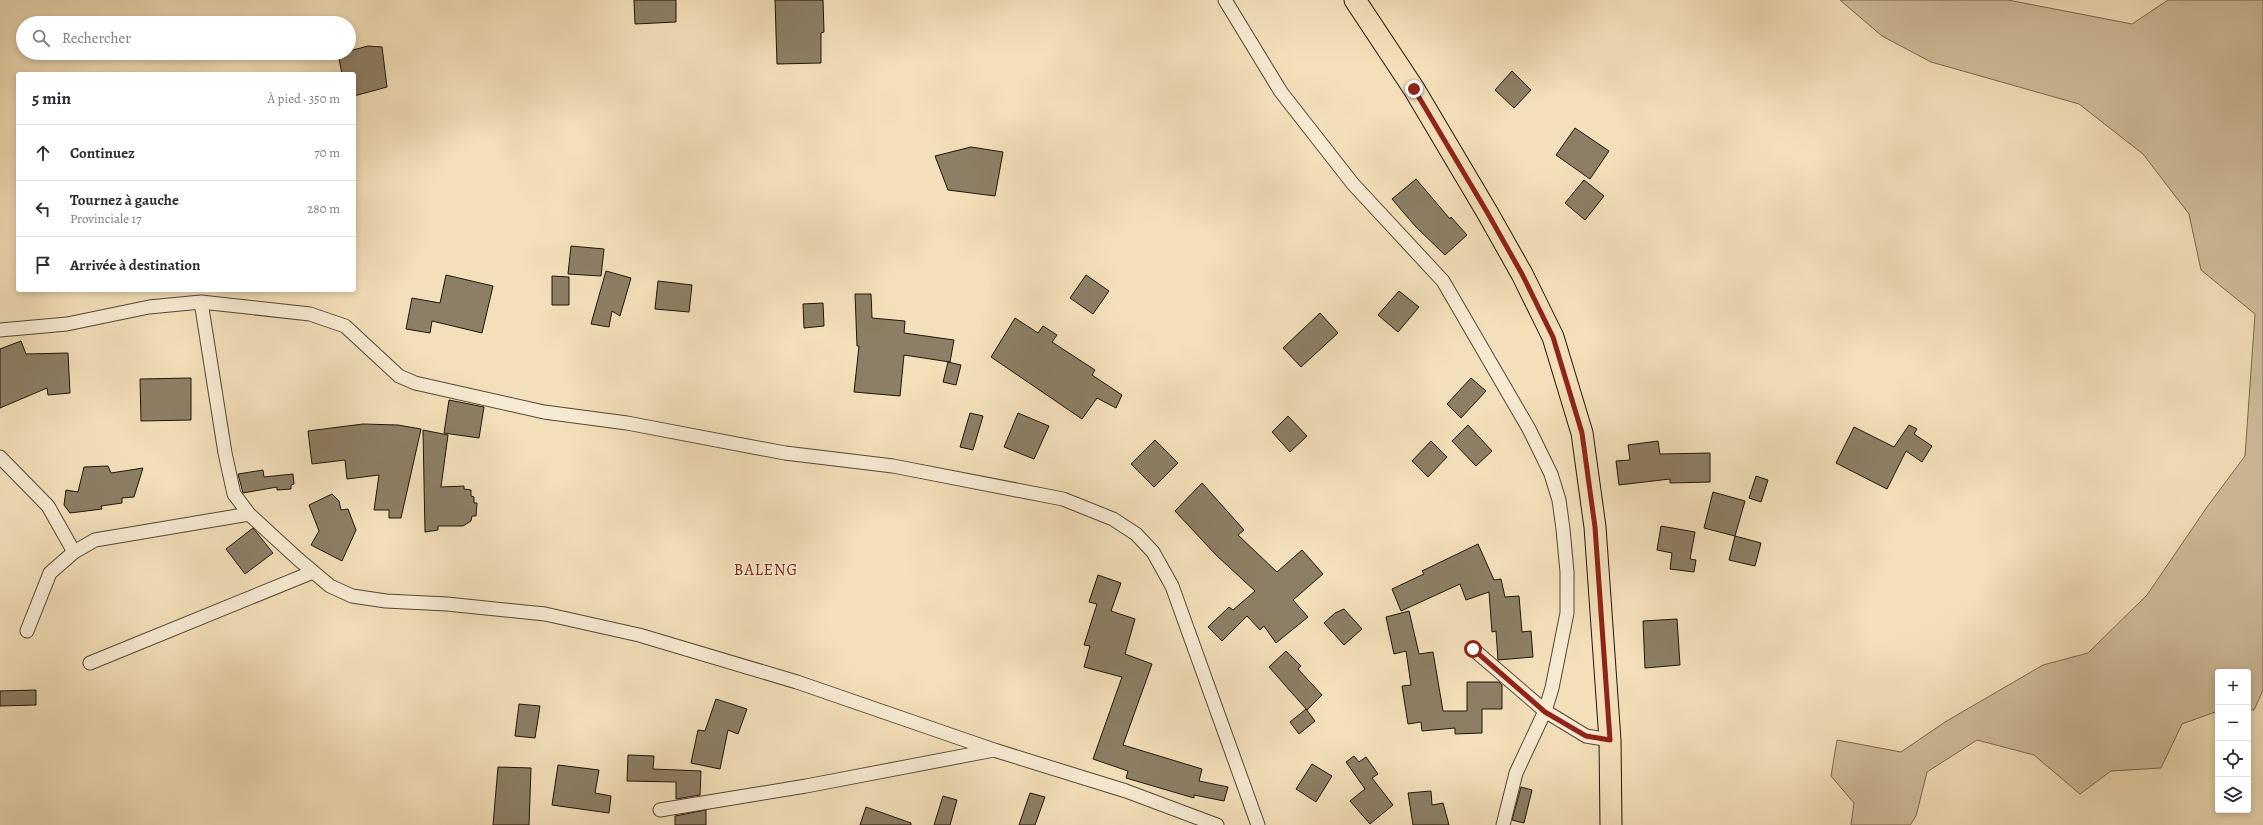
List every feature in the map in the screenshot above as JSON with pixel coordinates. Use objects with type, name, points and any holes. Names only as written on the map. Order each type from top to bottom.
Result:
[{"type":"main road","points":[[1355,0],[1414,89],[1487,212],[1522,274],[1553,337],[1585,446],[1595,527],[1610,740],[1611,825]]},
{"type":"street","points":[[1225,0],[1281,92],[1348,178],[1385,220],[1443,281],[1525,422],[1551,474],[1559,500],[1563,529],[1567,572],[1567,613],[1552,688],[1545,712],[1516,773],[1503,825]]},
{"type":"street","points":[[201,302],[218,414],[234,494],[249,514],[330,586],[352,596],[386,602],[447,604],[545,614],[639,635],[797,682],[994,750],[1126,791],[1217,825]]},
{"type":"street","points":[[0,330],[67,324],[149,307],[201,302],[310,314],[345,326],[399,376],[415,383],[544,412],[626,423],[785,453],[893,466],[1063,499],[1113,519],[1136,534],[1153,552],[1172,586],[1258,825]]},
{"type":"street","points":[[0,457],[48,506],[74,552]]},
{"type":"street","points":[[26,630],[50,573],[74,552],[95,540],[249,514]]},
{"type":"street","points":[[90,663],[313,572]]},
{"type":"street","points":[[1473,649],[1545,712],[1586,736],[1610,740]]},
{"type":"street","points":[[660,810],[806,786],[994,750]]},
{"type":"shaded area","points":[[1840,0],[2008,0],[2132,24],[2168,0],[2263,0],[2263,690],[2254,710],[2251,710],[2251,669],[2215,669],[2215,712],[2182,724],[2161,768],[2111,771],[2080,794],[2034,755],[1977,740],[1927,772],[1916,816],[1910,825],[1851,825],[1854,803],[1831,776],[1837,740],[1901,752],[1945,722],[2043,665],[2088,653],[2147,595],[2207,507],[2245,456],[2255,314],[2201,270],[2189,214],[2143,154],[2079,104],[1931,62],[1882,36]]},
{"type":"building","points":[[634,0],[676,0],[676,22],[635,24]]},
{"type":"building","points":[[775,0],[823,0],[824,32],[821,33],[821,63],[777,64]]},
{"type":"building","points":[[368,46],[382,47],[387,87],[356,95],[356,72],[342,72],[339,60],[356,60],[356,49]]},
{"type":"building","points":[[1512,71],[1531,90],[1514,108],[1495,90]]},
{"type":"building","points":[[1575,128],[1609,151],[1590,179],[1556,155]]},
{"type":"building","points":[[971,147],[1003,152],[995,196],[948,190],[935,156]]},
{"type":"building","points":[[1416,179],[1450,219],[1451,217],[1467,235],[1445,255],[1415,226],[1392,199]]},
{"type":"building","points":[[1584,180],[1604,196],[1585,220],[1565,203]]},
{"type":"building","points":[[571,246],[604,249],[601,276],[568,274]]},
{"type":"building","points":[[606,271],[631,278],[620,316],[612,311],[609,327],[591,324]]},
{"type":"building","points":[[446,275],[493,286],[482,333],[432,321],[430,333],[406,329],[412,298],[440,303]]},
{"type":"building","points":[[1086,275],[1109,291],[1093,314],[1070,298]]},
{"type":"building","points":[[552,276],[569,277],[569,305],[552,305]]},
{"type":"building","points":[[658,281],[692,285],[689,312],[655,309]]},
{"type":"building","points":[[1399,291],[1419,307],[1398,332],[1378,315]]},
{"type":"building","points":[[855,294],[871,294],[872,318],[905,321],[904,333],[954,340],[950,362],[904,355],[900,396],[854,392],[859,346],[857,346]]},
{"type":"building","points":[[823,303],[824,326],[804,328],[803,304]]},
{"type":"building","points":[[1320,313],[1338,333],[1301,367],[1283,348]]},
{"type":"building","points":[[1015,318],[1038,333],[1043,326],[1057,335],[1052,342],[1095,370],[1092,375],[1122,395],[1116,408],[1097,398],[1082,419],[991,357]]},
{"type":"building","points":[[21,341],[26,354],[68,353],[70,393],[48,395],[47,388],[0,408],[0,349]]},
{"type":"building","points":[[948,362],[961,365],[956,385],[943,382]]},
{"type":"building","points":[[191,378],[191,420],[141,421],[140,379]]},
{"type":"building","points":[[1471,378],[1486,391],[1461,418],[1447,404]]},
{"type":"building","points":[[449,400],[484,407],[479,438],[444,433]]},
{"type":"building","points":[[970,413],[983,416],[973,450],[960,447]]},
{"type":"building","points":[[1018,413],[1049,426],[1034,459],[1004,447]]},
{"type":"building","points":[[1288,416],[1307,436],[1290,452],[1272,432]]},
{"type":"building","points":[[363,424],[398,425],[421,429],[401,518],[389,518],[389,510],[374,510],[379,475],[347,479],[345,460],[312,464],[308,431]]},
{"type":"building","points":[[1468,425],[1492,451],[1476,466],[1452,441]]},
{"type":"building","points":[[1909,425],[1917,429],[1914,434],[1932,446],[1922,462],[1906,451],[1887,489],[1836,463],[1854,427],[1894,447]]},
{"type":"building","points":[[423,430],[448,435],[441,487],[464,486],[464,489],[471,490],[471,496],[474,497],[474,503],[477,503],[476,516],[472,516],[471,521],[463,526],[438,526],[438,530],[425,532]]},
{"type":"building","points":[[1155,440],[1178,463],[1154,487],[1131,464]]},
{"type":"building","points":[[1431,441],[1447,457],[1428,477],[1412,461]]},
{"type":"building","points":[[1658,441],[1660,454],[1710,453],[1710,482],[1670,483],[1670,479],[1619,485],[1616,461],[1630,460],[1628,445]]},
{"type":"building","points":[[108,466],[111,473],[143,468],[134,497],[122,498],[122,503],[101,506],[102,509],[70,513],[64,505],[66,490],[78,492],[84,467]]},
{"type":"building","points":[[263,470],[264,477],[293,474],[294,484],[291,485],[291,489],[277,490],[277,487],[243,493],[238,474]]},
{"type":"building","points":[[1756,476],[1768,480],[1761,502],[1749,498]]},
{"type":"building","points":[[1202,483],[1244,530],[1238,535],[1277,572],[1302,550],[1323,574],[1293,600],[1308,617],[1276,643],[1264,626],[1260,630],[1247,616],[1222,641],[1208,627],[1229,607],[1233,610],[1255,591],[1216,555],[1175,511]]},
{"type":"building","points":[[1713,492],[1745,501],[1735,536],[1704,528]]},
{"type":"building","points":[[332,494],[339,501],[341,510],[348,509],[356,530],[342,561],[311,545],[319,531],[309,505]]},
{"type":"building","points":[[1661,526],[1695,532],[1690,559],[1696,560],[1694,572],[1670,569],[1672,553],[1657,550]]},
{"type":"building","points":[[253,528],[273,553],[245,574],[226,549]]},
{"type":"building","points":[[1735,536],[1761,543],[1755,566],[1729,560]]},
{"type":"building","points":[[1478,544],[1494,580],[1501,579],[1505,597],[1519,596],[1522,632],[1531,631],[1533,657],[1498,660],[1496,631],[1492,632],[1489,592],[1466,600],[1460,584],[1401,611],[1392,589],[1424,574],[1422,571]]},
{"type":"building","points":[[1098,575],[1121,583],[1111,611],[1135,619],[1125,654],[1152,664],[1123,745],[1202,769],[1199,781],[1228,787],[1224,801],[1194,795],[1194,798],[1126,778],[1128,771],[1093,759],[1122,677],[1084,667],[1090,646],[1084,645],[1097,604],[1089,602]]},
{"type":"building","points":[[1344,609],[1362,629],[1344,645],[1324,623],[1335,613]]},
{"type":"building","points":[[1409,611],[1419,654],[1433,652],[1443,711],[1467,711],[1467,682],[1499,682],[1502,685],[1502,709],[1482,709],[1482,733],[1455,734],[1455,728],[1422,731],[1421,722],[1408,724],[1402,686],[1411,685],[1406,651],[1394,654],[1386,617]]},
{"type":"building","points":[[1677,619],[1680,665],[1645,668],[1643,621]]},
{"type":"building","points":[[1286,651],[1301,666],[1298,669],[1322,695],[1307,710],[1269,667]]},
{"type":"building","points":[[36,690],[36,705],[0,706],[0,691]]},
{"type":"building","points":[[716,699],[747,709],[738,734],[728,730],[720,769],[691,763],[698,730],[705,731]]},
{"type":"building","points":[[519,704],[540,706],[535,738],[515,736]]},
{"type":"building","points":[[1306,709],[1315,721],[1299,734],[1290,722]]},
{"type":"building","points":[[628,755],[654,756],[653,769],[701,771],[700,795],[676,799],[676,782],[627,781]]},
{"type":"building","points":[[1354,756],[1359,762],[1366,757],[1378,774],[1372,778],[1393,805],[1370,824],[1350,801],[1365,789],[1346,762]]},
{"type":"building","points":[[1312,764],[1332,776],[1316,802],[1296,789]]},
{"type":"building","points":[[558,765],[599,770],[595,793],[611,796],[609,813],[552,805]]},
{"type":"building","points":[[498,767],[531,768],[529,825],[493,825]]},
{"type":"building","points":[[1521,787],[1532,790],[1524,823],[1512,820]]},
{"type":"building","points":[[1431,791],[1432,805],[1443,803],[1449,825],[1413,825],[1408,793]]},
{"type":"building","points":[[1030,793],[1045,797],[1035,825],[1019,825]]},
{"type":"building","points":[[943,796],[957,800],[950,825],[934,825]]},
{"type":"building","points":[[866,807],[911,823],[911,825],[860,825]]},
{"type":"building","points":[[706,810],[706,825],[675,825],[675,816]]},
{"type":"district","name":"BALENG","points":[[766,569]]},
{"type":"route","points":[[1414,89],[1522,274],[1553,337],[1582,433],[1595,527],[1604,634],[1610,740],[1586,736],[1545,712],[1473,649]]}]
